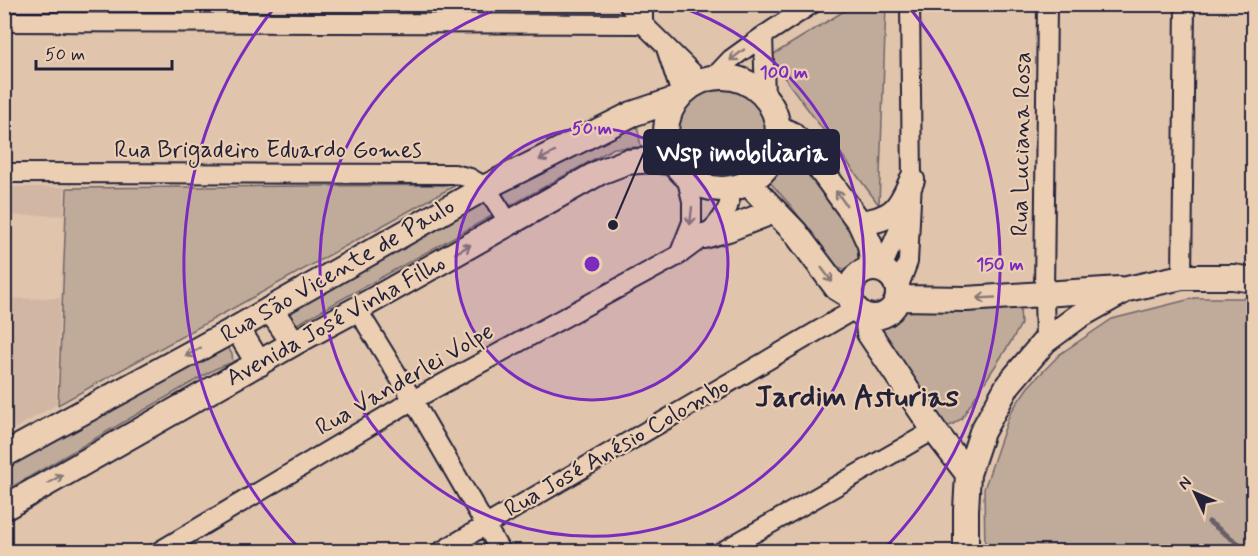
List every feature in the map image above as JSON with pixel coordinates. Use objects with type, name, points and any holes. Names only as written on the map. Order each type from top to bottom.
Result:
[{"type":"street","points":[[628,4],[643,24],[666,47],[693,88]]},
{"type":"street","points":[[643,4],[643,24]]},
{"type":"street","name":"Rua São Vicente de Paulo","points":[[4,455],[237,328],[486,187],[632,114],[693,88],[763,36],[783,13],[812,4]]},
{"type":"street","points":[[740,185],[774,211],[795,232],[837,288],[858,307],[877,317],[887,314],[894,307],[908,262],[911,192],[910,4]]},
{"type":"street","name":"Rua Luciana Rosa","points":[[1045,330],[1034,295],[1047,4]]},
{"type":"street","points":[[1182,277],[1185,4]]},
{"type":"street","points":[[4,22],[643,24]]},
{"type":"street","points":[[763,36],[765,96]]},
{"type":"street","points":[[679,255],[692,222],[692,201],[667,142],[668,120],[693,88],[729,77],[742,80],[765,96],[774,111],[778,128],[777,145],[771,160],[761,173],[740,185],[716,189],[700,185],[680,170]]},
{"type":"street","points":[[778,128],[791,134],[802,144],[860,224],[870,245],[877,269]]},
{"type":"street","name":"Avenida José Vinha Filho","points":[[4,508],[600,172],[626,162],[652,160],[680,170]]},
{"type":"street","name":"Rua Brigadeiro Eduardo Gomes","points":[[4,172],[454,174],[470,178],[486,187]]},
{"type":"street","name":"Rua Vanderlei Volpe","points":[[158,552],[413,400],[679,255],[704,237],[718,222],[740,185]]},
{"type":"street","points":[[486,187],[510,223]]},
{"type":"street","points":[[860,224],[878,221],[892,214],[911,192]]},
{"type":"street","points":[[877,269],[911,192]]},
{"type":"street","points":[[704,237],[774,211]]},
{"type":"street","points":[[898,293],[895,280],[889,274],[877,269],[865,270],[858,274],[850,288],[868,333],[934,430],[968,474]]},
{"type":"street","points":[[898,293],[966,299],[1127,289],[1182,277],[1233,277],[1254,280]]},
{"type":"street","points":[[966,552],[968,474],[982,432],[1008,385],[1045,330],[1079,316],[1127,289]]},
{"type":"street","name":"Rua José Anésio Colombo","points":[[440,552],[858,307]]},
{"type":"street","points":[[270,309],[294,343]]},
{"type":"street","points":[[357,309],[501,552]]},
{"type":"street","points":[[237,328],[259,364]]},
{"type":"street","points":[[721,552],[934,430]]},
{"type":"shaded area","points":[[854,5],[886,5],[879,205],[769,57]]},
{"type":"shaded area","points":[[722,86],[740,89],[755,99],[765,114],[768,132],[765,150],[755,165],[740,175],[722,178],[704,175],[689,165],[679,150],[676,132],[679,114],[689,99],[704,89]]},
{"type":"shaded area","points":[[636,119],[641,147],[614,148],[292,327],[283,311]]},
{"type":"shaded area","points":[[788,144],[863,244],[863,265],[849,270],[835,265],[791,206],[768,180],[782,161]]},
{"type":"shaded area","points":[[456,185],[58,405],[67,188]]},
{"type":"shaded area","points":[[5,187],[65,187],[64,215],[5,216]]},
{"type":"shaded area","points":[[63,238],[56,405],[5,434],[5,299],[60,298]]},
{"type":"shaded area","points":[[1195,298],[1253,298],[1253,551],[985,551],[984,489],[1010,413],[1028,387],[1060,354],[1112,319]]},
{"type":"shaded area","points":[[1008,301],[1020,308],[1021,324],[1012,340],[961,419],[950,426],[939,422],[876,322],[882,314]]},
{"type":"shaded area","points":[[220,346],[227,346],[232,354],[233,362],[215,369],[5,491],[4,469]]},
{"type":"waterway","points":[[1209,522],[1250,552]]},
{"type":"place","name":"Wsp imobiliaria","points":[[613,225]]},
{"type":"district","name":"Jardim Asturias","points":[[857,397]]}]
